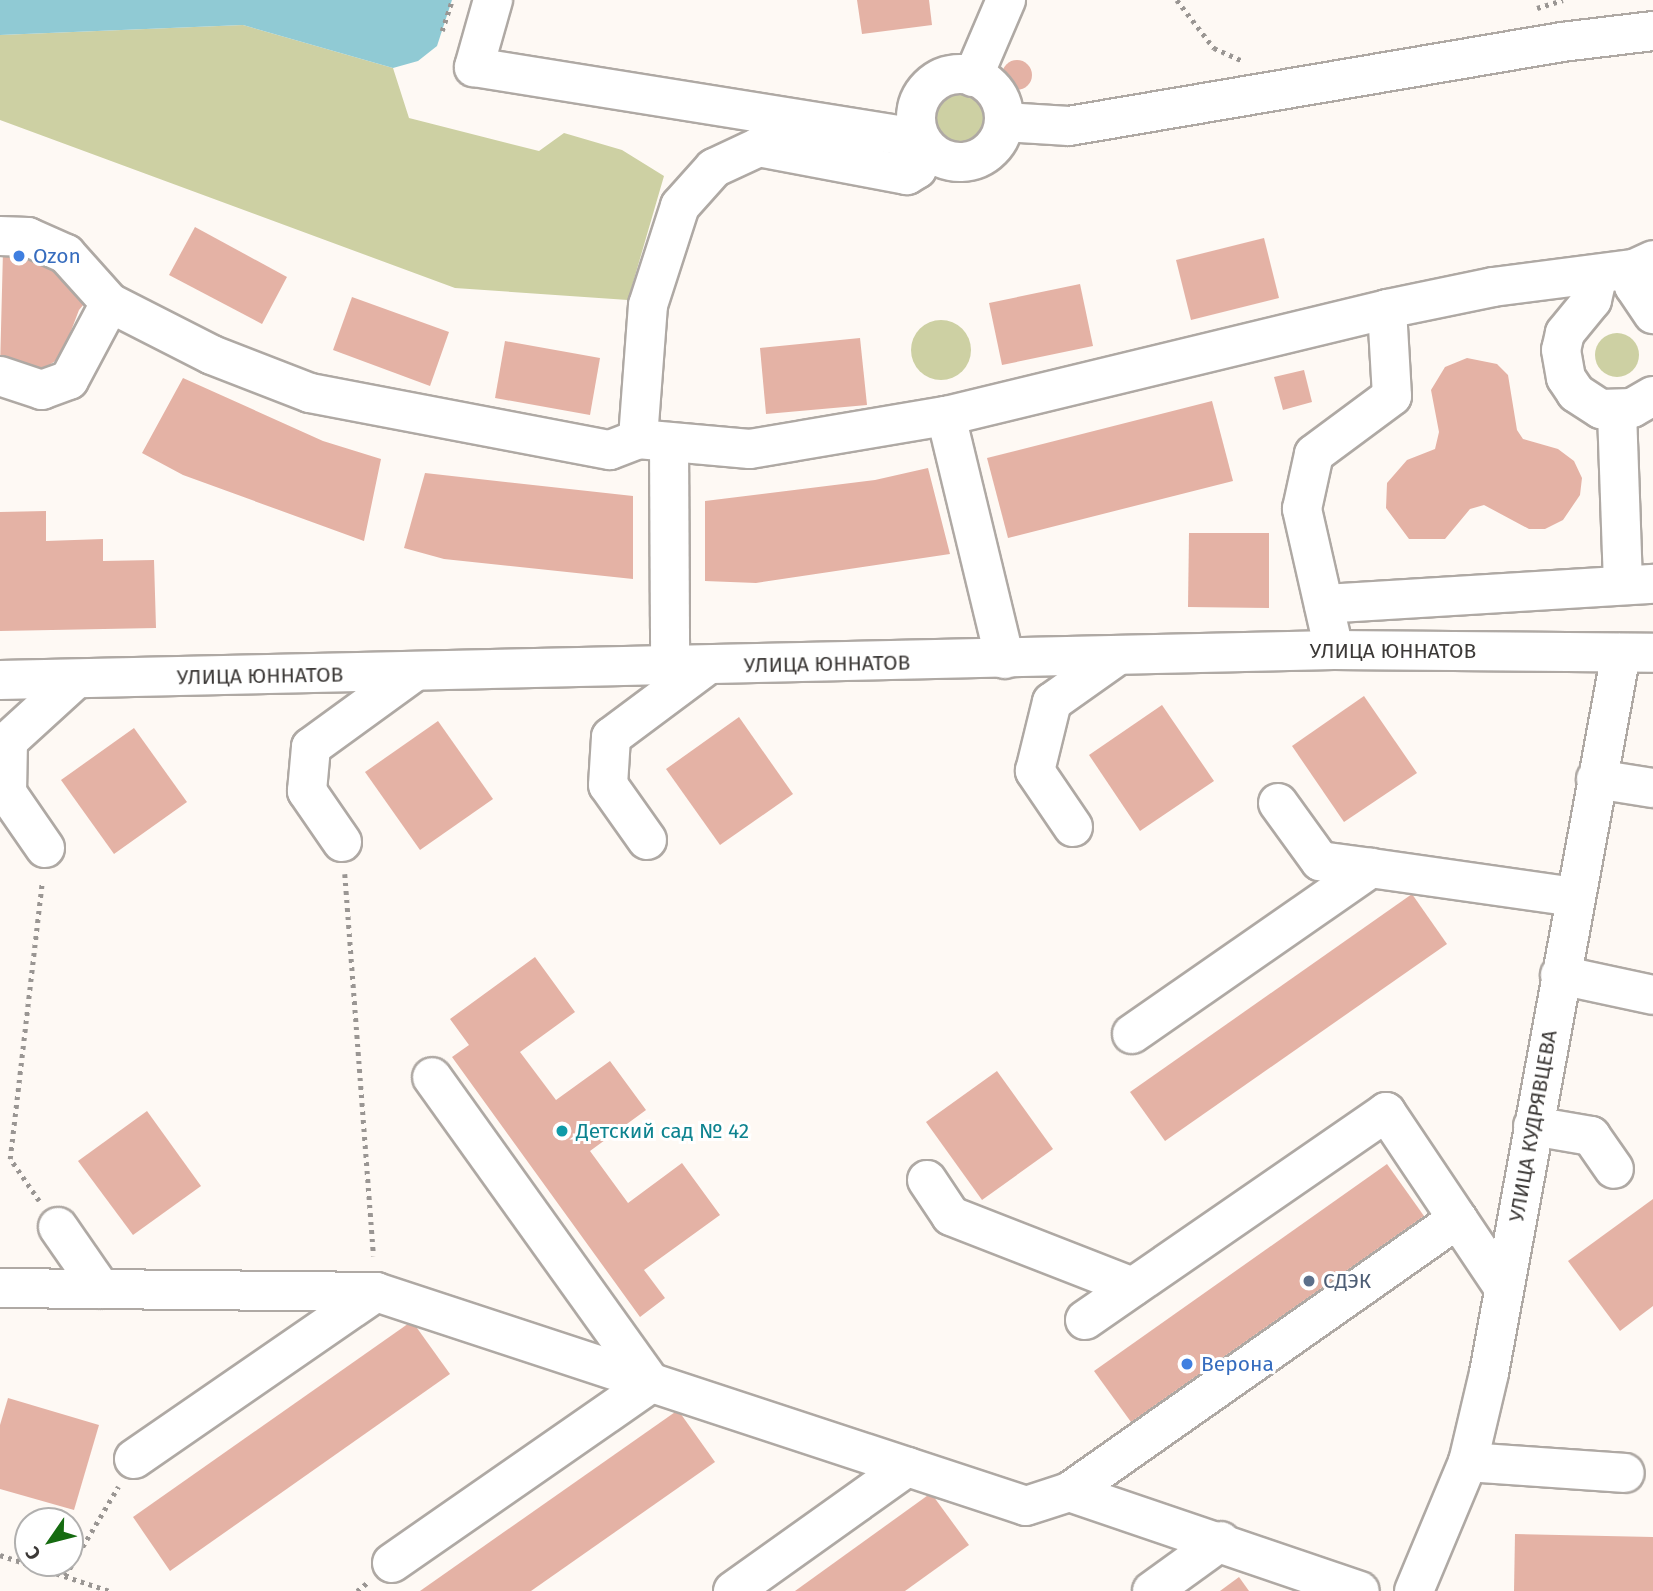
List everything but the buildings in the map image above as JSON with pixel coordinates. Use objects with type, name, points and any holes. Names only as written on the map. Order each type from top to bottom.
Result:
[{"type":"street","points":[[493,0],[474,67],[915,136],[939,157],[964,162],[988,152],[1004,122],[993,90],[973,77],[947,76],[931,84],[920,97],[915,136],[917,169],[907,175],[759,147],[714,168],[680,206],[648,305],[654,440],[687,667],[611,737],[608,785],[647,840]]},
{"type":"street","points":[[973,77],[1006,0]]},
{"type":"street","points":[[1004,122],[1082,125],[1549,44],[1653,31]]},
{"type":"street","points":[[0,236],[29,237],[66,254],[110,303],[212,355],[310,393],[610,450],[654,440],[750,449],[946,416],[1387,309],[1493,287],[1628,267]]},
{"type":"street","points":[[1628,267],[1634,286],[1653,314]]},
{"type":"street","points":[[1628,267],[1592,300],[1565,333],[1562,362],[1576,393],[1618,412],[1653,397]]},
{"type":"street","points":[[0,376],[42,390],[69,380],[110,303]]},
{"type":"street","points":[[1334,650],[1302,509],[1314,454],[1392,396],[1387,309]]},
{"type":"street","points":[[1324,604],[1638,584],[1618,412]]},
{"type":"street","points":[[946,416],[1005,659]]},
{"type":"street","name":"УЛИЦА ЮННАТОВ","points":[[0,680],[413,674],[1334,650],[1637,653]]},
{"type":"street","name":"УЛИЦА КУДРЯВЦЕВА","points":[[1414,1591],[1468,1462],[1504,1288],[1596,779],[1637,653]]},
{"type":"street","points":[[1073,827],[1035,771],[1049,713],[1052,702],[1117,656]]},
{"type":"street","points":[[342,842],[307,791],[311,747],[413,674]]},
{"type":"street","points":[[45,848],[6,793],[8,741],[76,679]]},
{"type":"street","points":[[1596,779],[1653,788]]},
{"type":"street","points":[[1278,803],[1320,861],[1574,897]]},
{"type":"street","points":[[1132,1034],[1371,868]]},
{"type":"street","points":[[1560,975],[1653,995]]},
{"type":"street","points":[[432,1077],[651,1383]]},
{"type":"street","points":[[1086,1320],[1386,1112],[1504,1288]]},
{"type":"street","points":[[1533,1126],[1591,1136],[1614,1169]]},
{"type":"street","points":[[926,1180],[951,1216],[1133,1287]]},
{"type":"street","points":[[0,1288],[376,1292],[1026,1506],[1069,1492],[1458,1219]]},
{"type":"street","points":[[58,1227],[101,1289]]},
{"type":"street","points":[[134,1459],[376,1292]]},
{"type":"street","points":[[391,1563],[651,1383]]},
{"type":"street","points":[[1468,1462],[1625,1474]]},
{"type":"street","points":[[733,1591],[907,1467]]},
{"type":"street","points":[[1069,1492],[1221,1541],[1360,1591]]},
{"type":"street","points":[[1152,1591],[1221,1541]]},
{"type":"path","points":[[442,31],[452,0]]},
{"type":"path","points":[[1177,0],[1214,48],[1248,63]]},
{"type":"path","points":[[1528,11],[1563,0]]},
{"type":"path","points":[[342,842],[376,1292]]},
{"type":"path","points":[[45,848],[10,1159],[58,1227]]},
{"type":"path","points":[[84,1544],[134,1459]]},
{"type":"path","points":[[68,1577],[110,1591]]},
{"type":"green space","points":[[243,25],[393,68],[409,118],[539,151],[564,133],[622,150],[664,176],[628,300],[455,288],[0,120],[0,35]]},
{"type":"green space","points":[[966,83],[979,89],[988,98],[992,104],[992,132],[984,143],[973,151],[952,153],[934,143],[926,132],[924,111],[934,93],[945,85]]},
{"type":"green space","points":[[935,320],[947,320],[966,333],[971,350],[969,362],[958,375],[947,380],[935,380],[916,367],[911,356],[911,344],[924,325]]},
{"type":"green space","points":[[1617,333],[1633,339],[1639,355],[1633,371],[1617,377],[1601,371],[1595,355],[1601,339]]},
{"type":"water","points":[[0,0],[452,0],[437,46],[418,61],[393,68],[243,25],[0,35]]},
{"type":"place","name":"Ozon","points":[[19,256]]},
{"type":"place","name":"Детский сад № 42","points":[[562,1131]]},
{"type":"place","name":"СДЭК","points":[[1309,1281]]},
{"type":"place","name":"Верона","points":[[1187,1364]]}]
